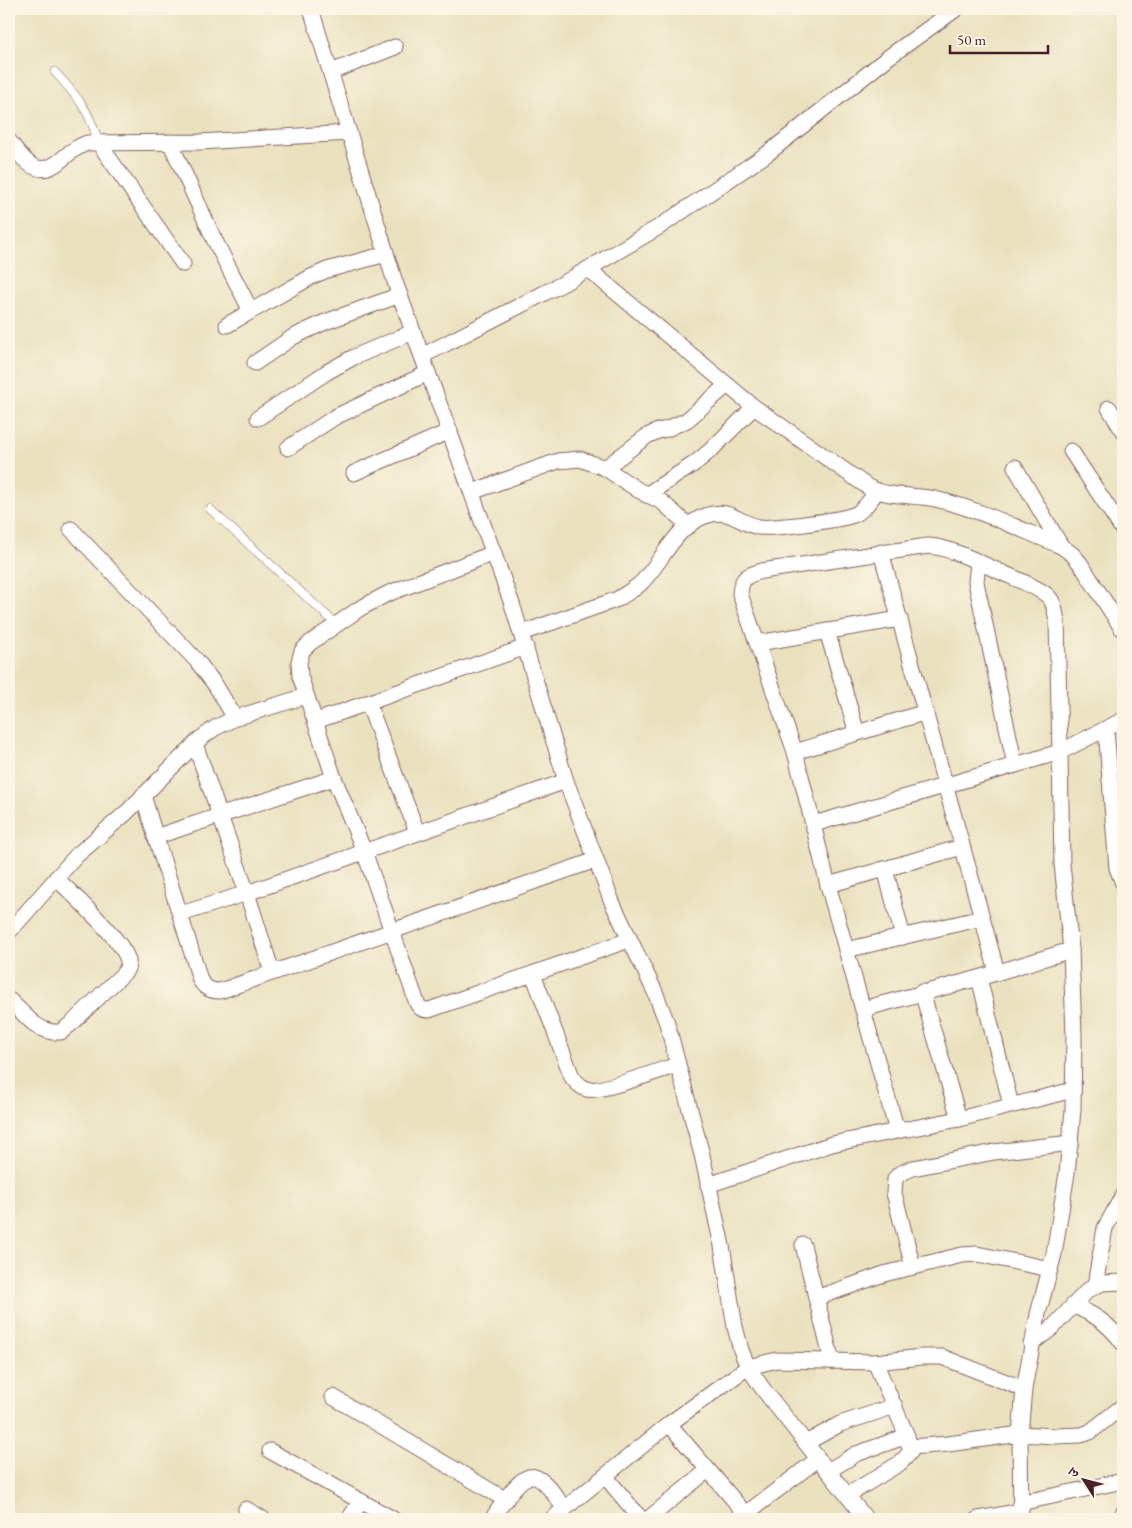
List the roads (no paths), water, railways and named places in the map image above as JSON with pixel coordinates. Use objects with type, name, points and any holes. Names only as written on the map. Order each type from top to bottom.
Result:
[{"type":"street","points":[[311,9],[386,254],[524,640],[566,781],[612,902],[655,992],[667,1023],[722,1246],[735,1327],[741,1350],[748,1367],[763,1390],[866,1519]]},
{"type":"street","points":[[422,356],[588,269],[659,227],[767,154],[890,56],[956,9]]},
{"type":"street","points":[[331,72],[395,47]]},
{"type":"street","points":[[9,141],[30,165],[44,169],[50,168],[78,146],[87,143],[200,142],[349,132]]},
{"type":"street","points":[[98,142],[183,264]]},
{"type":"street","points":[[170,142],[214,239],[250,311]]},
{"type":"street","points":[[228,325],[250,311],[327,270],[386,254]]},
{"type":"street","points":[[588,269],[754,407],[842,470],[876,491],[933,498],[973,509],[1061,546],[1072,554],[1080,564],[1123,630]]},
{"type":"street","points":[[255,363],[298,334],[325,322],[400,295]]},
{"type":"street","points":[[258,418],[311,381],[334,368],[354,357],[413,332]]},
{"type":"street","points":[[288,448],[341,414],[428,373]]},
{"type":"street","points":[[605,468],[647,436],[658,431],[668,430],[687,420],[727,385]]},
{"type":"street","points":[[646,495],[694,464],[711,450],[754,407]]},
{"type":"street","points":[[1110,408],[1123,430]]},
{"type":"street","points":[[354,473],[450,431]]},
{"type":"street","points":[[1071,451],[1123,530]]},
{"type":"street","points":[[472,492],[558,461],[580,459],[605,468],[646,495],[654,498],[670,508],[689,526]]},
{"type":"street","points":[[1015,466],[1061,546]]},
{"type":"street","points":[[316,721],[368,703],[524,640],[618,599],[641,583],[668,547],[689,526],[704,517],[729,514],[761,527],[803,524],[848,517],[858,513],[876,491]]},
{"type":"street","points":[[72,529],[196,661],[216,686],[235,718]]},
{"type":"street","points":[[902,1130],[895,1124],[828,885],[814,824],[794,752],[740,594],[741,584],[748,575],[762,571],[915,547],[939,547],[1025,583],[1048,597],[1053,604],[1057,621],[1062,864],[1071,950],[1074,1036],[1071,1144],[1050,1269],[1031,1344],[1024,1389],[1020,1434],[1021,1511]]},
{"type":"street","points":[[881,552],[947,785],[962,847],[997,972]]},
{"type":"street","points":[[494,553],[387,594],[336,624],[302,651],[299,662],[300,676],[334,778],[364,851],[418,1003],[423,1010],[429,1010],[629,940]]},
{"type":"street","points":[[978,562],[976,582],[1015,765]]},
{"type":"street","points":[[758,644],[900,619]]},
{"type":"street","points":[[827,632],[857,733]]},
{"type":"street","points":[[9,932],[76,856],[126,813],[195,744],[215,728],[235,718],[306,696]]},
{"type":"street","points":[[368,703],[417,832]]},
{"type":"street","points":[[794,752],[926,712]]},
{"type":"street","points":[[814,824],[1060,752],[1123,720]]},
{"type":"street","points":[[1106,729],[1117,868],[1123,883]]},
{"type":"street","points":[[195,744],[247,893],[272,972]]},
{"type":"street","points":[[155,837],[334,778]]},
{"type":"street","points":[[181,914],[247,893],[566,781]]},
{"type":"street","points":[[143,795],[200,980],[211,991],[220,991],[596,860]]},
{"type":"street","points":[[828,885],[962,847]]},
{"type":"street","points":[[885,869],[903,937]]},
{"type":"street","points":[[9,1000],[33,1023],[52,1032],[61,1032],[125,972],[128,966],[126,955],[117,942],[56,878]]},
{"type":"street","points":[[846,950],[982,918]]},
{"type":"street","points":[[863,1009],[979,978],[1071,950]]},
{"type":"street","points":[[533,974],[572,1077],[580,1086],[594,1090],[602,1089],[678,1065]]},
{"type":"street","points":[[979,978],[1011,1105]]},
{"type":"street","points":[[922,992],[959,1119]]},
{"type":"street","points":[[708,1185],[832,1144],[959,1119],[1073,1090]]},
{"type":"street","points":[[913,1267],[894,1193],[895,1179],[899,1174],[913,1168],[994,1152],[1071,1144]]},
{"type":"street","points":[[1095,1285],[1105,1228],[1123,1195]]},
{"type":"street","points":[[803,1245],[832,1360]]},
{"type":"street","points":[[816,1298],[884,1274],[962,1255],[977,1254],[1050,1269]]},
{"type":"street","points":[[1031,1344],[1052,1328],[1095,1285],[1102,1282],[1123,1282]]},
{"type":"street","points":[[1073,1305],[1103,1321],[1112,1328],[1123,1343]]},
{"type":"street","points":[[552,1519],[669,1424],[748,1367],[776,1360],[875,1362],[942,1357],[1024,1389]]},
{"type":"street","points":[[848,1495],[906,1458],[911,1451],[909,1441],[875,1362]]},
{"type":"street","points":[[333,1397],[506,1500]]},
{"type":"street","points":[[806,1443],[840,1424],[894,1406]]},
{"type":"street","points":[[828,1471],[856,1454],[909,1441],[954,1444],[1020,1434],[1081,1435],[1090,1432],[1123,1406]]},
{"type":"street","points":[[669,1424],[745,1518],[818,1459]]},
{"type":"street","points":[[270,1450],[393,1519]]},
{"type":"street","points":[[648,1519],[708,1470]]},
{"type":"street","points":[[492,1519],[524,1478],[530,1476],[537,1478],[545,1484],[565,1509]]},
{"type":"street","points":[[605,1476],[641,1519]]},
{"type":"street","points":[[978,1519],[1021,1511],[1123,1481]]},
{"type":"street","points":[[349,1519],[361,1501]]},
{"type":"street","points":[[246,1510],[263,1519]]},
{"type":"street","points":[[1122,1519],[1123,1513]]},
{"type":"lane","points":[[55,72],[86,108],[98,142]]},
{"type":"lane","points":[[210,509],[336,624]]}]
